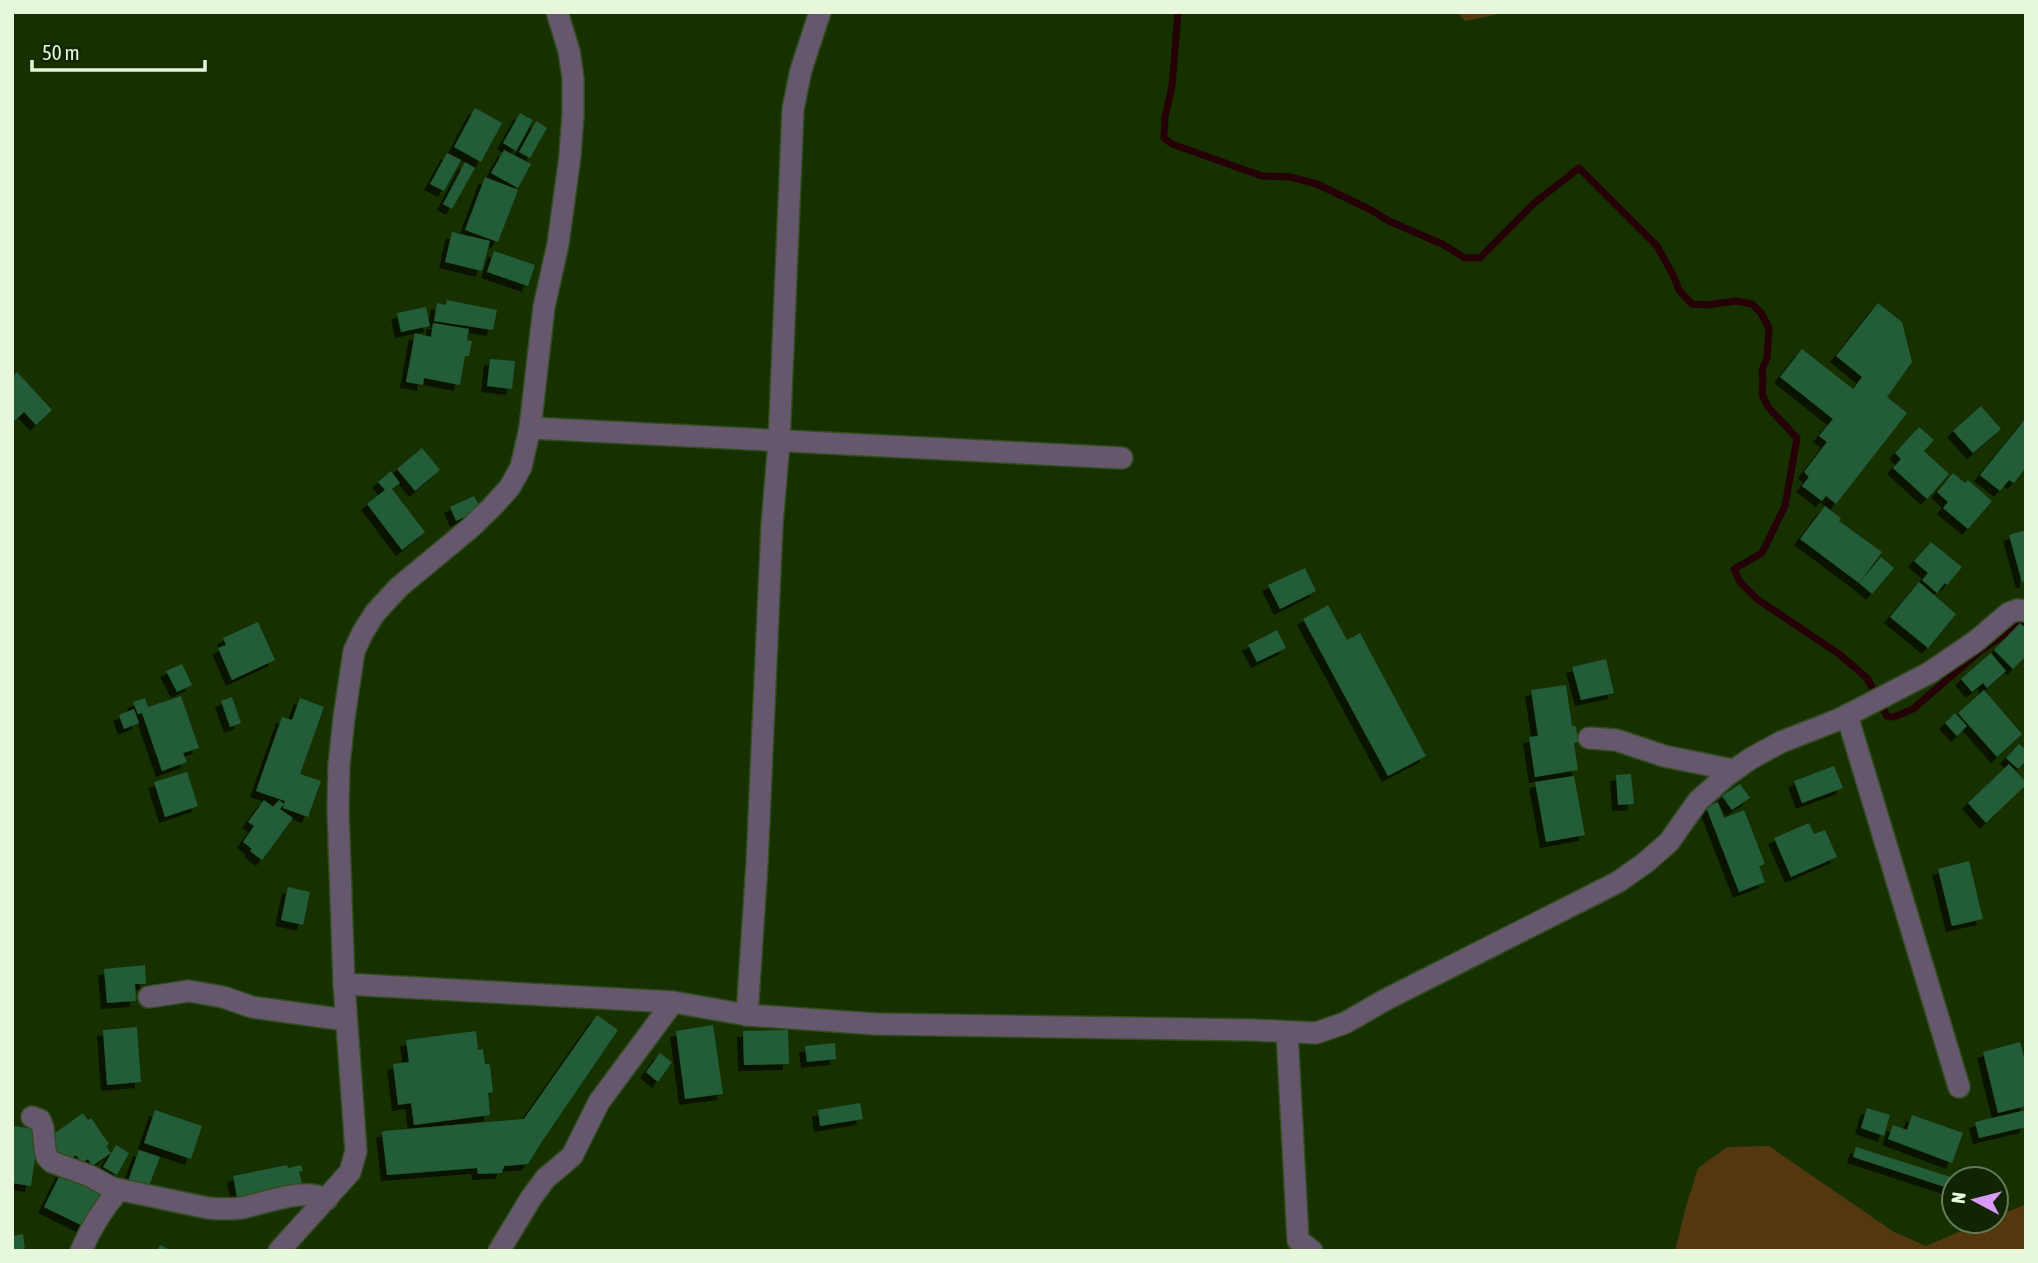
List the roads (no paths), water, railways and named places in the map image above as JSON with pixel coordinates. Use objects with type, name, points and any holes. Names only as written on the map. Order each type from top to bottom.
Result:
[{"type":"street","points":[[279,1251],[350,1172],[356,1151],[344,984],[338,810],[344,718],[355,651],[375,613],[399,587],[469,529],[510,487],[520,467],[530,428],[544,307],[558,244],[572,128],[573,92],[569,51],[557,12]]},
{"type":"street","points":[[747,1015],[757,864],[772,525],[779,442],[793,109],[801,70],[820,12]]},
{"type":"street","points":[[530,428],[1122,458]]},
{"type":"street","points":[[344,984],[673,1002],[747,1015],[876,1024],[1315,1033],[1345,1023],[1618,882],[1669,842],[1698,801],[1733,770],[1781,742],[1847,715],[1929,673],[1976,641],[2009,613],[2026,611]]},
{"type":"street","points":[[1847,715],[1958,1087]]},
{"type":"street","points":[[1589,738],[1616,740],[1664,756],[1733,770]]},
{"type":"street","points":[[149,996],[189,991],[223,997],[252,1007],[346,1020]]},
{"type":"street","points":[[499,1251],[531,1198],[547,1178],[572,1156],[599,1102],[673,1002]]},
{"type":"street","points":[[1287,1032],[1298,1240],[1312,1251]]},
{"type":"street","points":[[32,1117],[40,1120],[47,1157],[52,1162],[119,1190],[221,1209],[246,1207],[303,1194],[327,1199]]},
{"type":"street","points":[[81,1251],[92,1225],[119,1190]]},
{"type":"waterway","points":[[1178,12],[1172,86],[1165,117],[1164,138],[1172,144],[1262,176],[1290,177],[1317,184],[1389,221],[1442,244],[1465,258],[1480,258],[1533,204],[1579,168],[1657,246],[1679,290],[1692,304],[1736,301],[1752,304],[1761,313],[1769,328],[1767,358],[1762,370],[1762,394],[1768,407],[1797,438],[1785,506],[1762,553],[1734,569],[1740,582],[1757,599],[1839,654],[1867,678],[1887,716],[1894,717],[1913,709],[1980,651],[2022,622],[2026,625]]}]
